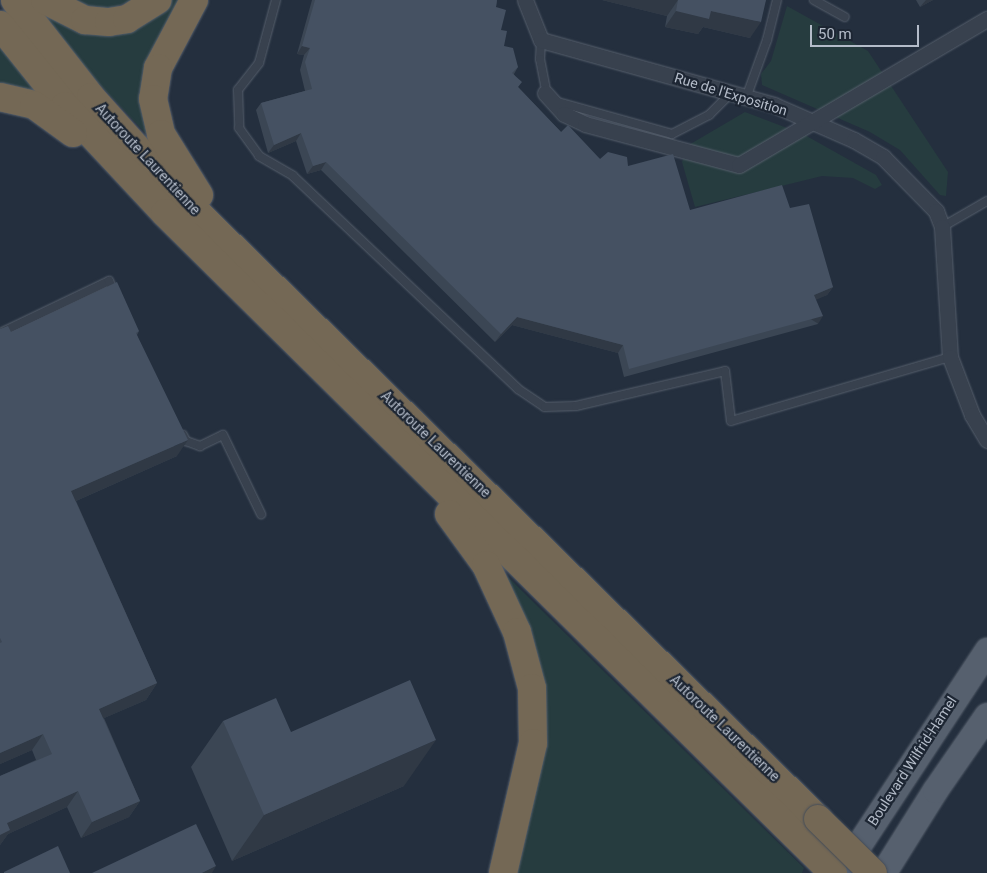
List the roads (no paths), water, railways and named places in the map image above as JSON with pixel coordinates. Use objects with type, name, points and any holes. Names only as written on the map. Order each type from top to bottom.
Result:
[{"type":"highway","name":"Autoroute Laurentienne","points":[[15,0],[103,111],[179,195],[874,873]]},
{"type":"highway","points":[[45,0],[85,20],[109,22],[127,19],[156,0]]},
{"type":"highway","points":[[194,0],[158,68],[154,83],[155,113],[172,156],[240,254]]},
{"type":"highway","name":"Autoroute Laurentienne","points":[[0,25],[65,106],[121,167],[403,450],[833,873]]},
{"type":"highway","points":[[0,97],[16,99],[48,112],[94,153],[121,167]]},
{"type":"highway","points":[[403,450],[486,565],[517,632],[532,688],[533,743],[503,873]]},
{"type":"main road","name":"Boulevard Wilfrid-Hamel","points":[[840,873],[987,650]]},
{"type":"main road","points":[[883,873],[934,790],[987,715]]},
{"type":"street","points":[[525,0],[541,40]]},
{"type":"street","points":[[545,93],[564,114],[585,124],[739,166],[987,19]]},
{"type":"street","name":"Rue de l'Exposition","points":[[541,40],[739,95],[815,122],[883,157],[936,211],[942,227],[950,357],[972,415],[987,440]]},
{"type":"lane","points":[[276,0],[259,63],[238,90],[239,128],[259,156],[293,176],[518,389],[545,407],[576,406],[725,371],[731,421],[950,357]]},
{"type":"lane","points":[[541,40],[540,59],[545,93],[560,103],[578,109],[672,134],[709,115],[739,95],[767,40],[777,0]]},
{"type":"lane","points":[[814,0],[845,17]]},
{"type":"lane","points":[[942,227],[987,201]]},
{"type":"lane","points":[[0,333],[109,281],[121,306]]},
{"type":"lane","points":[[179,428],[186,441],[200,446],[223,435],[261,514]]}]
